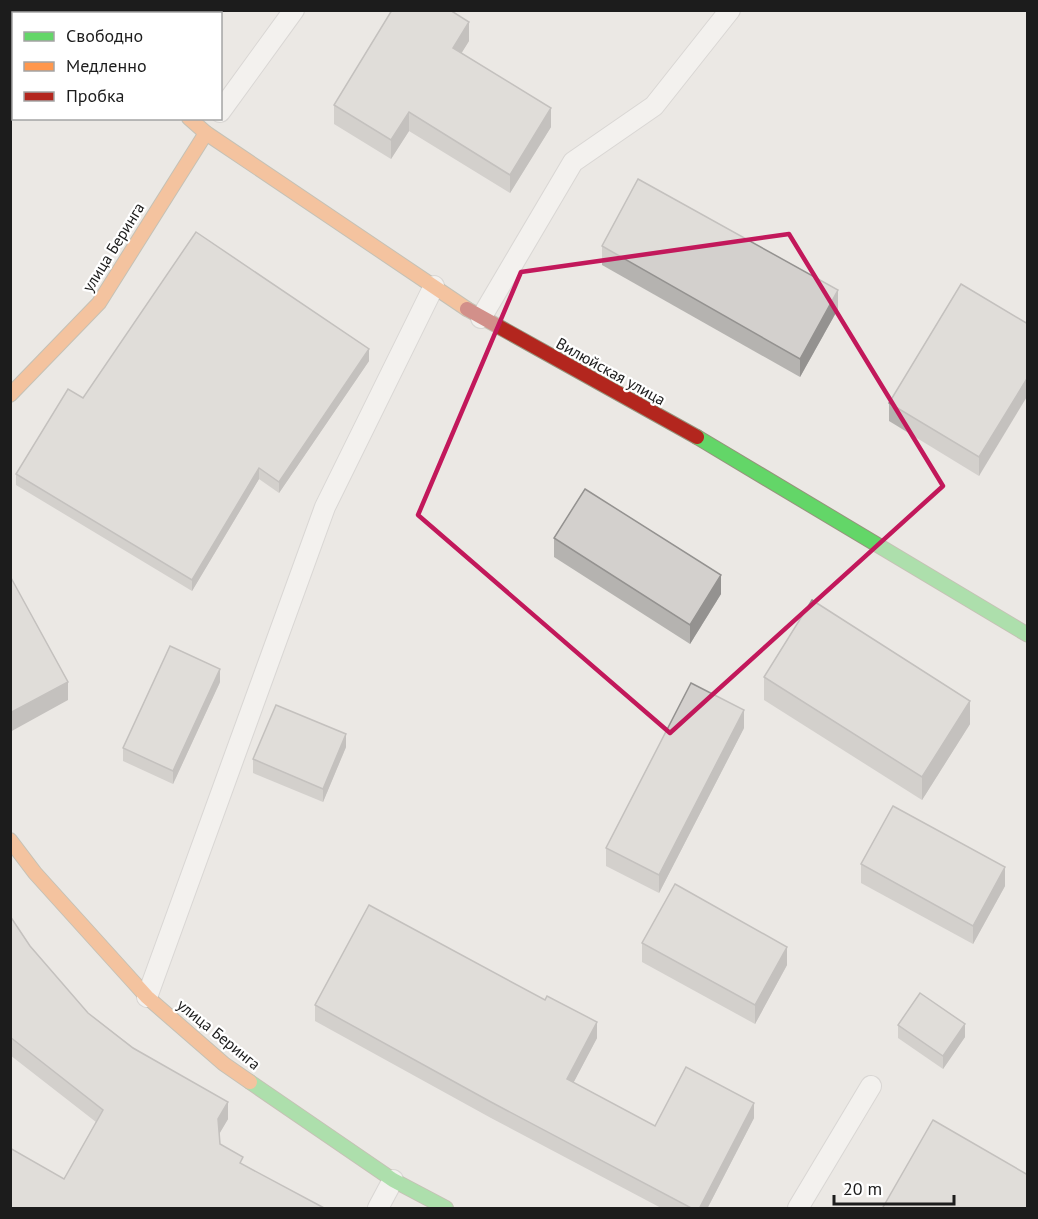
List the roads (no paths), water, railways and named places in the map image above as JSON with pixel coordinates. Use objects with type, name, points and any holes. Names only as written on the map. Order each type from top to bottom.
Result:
[{"type":"street","name":"Вилюйская улица","points":[[194,120],[211,126],[481,318],[699,438],[1028,635]]},
{"type":"street","name":"улица Беринга","points":[[10,395],[99,303],[211,126]]},
{"type":"street","name":"улица Беринга","points":[[10,840],[35,873],[147,997],[224,1064],[393,1180],[446,1209]]},
{"type":"lane","points":[[222,109],[294,10]]},
{"type":"lane","points":[[481,318],[573,162],[654,106],[730,10]]},
{"type":"lane","points":[[147,997],[325,507],[434,286]]},
{"type":"lane","points":[[798,1209],[871,1086]]},
{"type":"lane","points":[[378,1209],[393,1180]]}]
